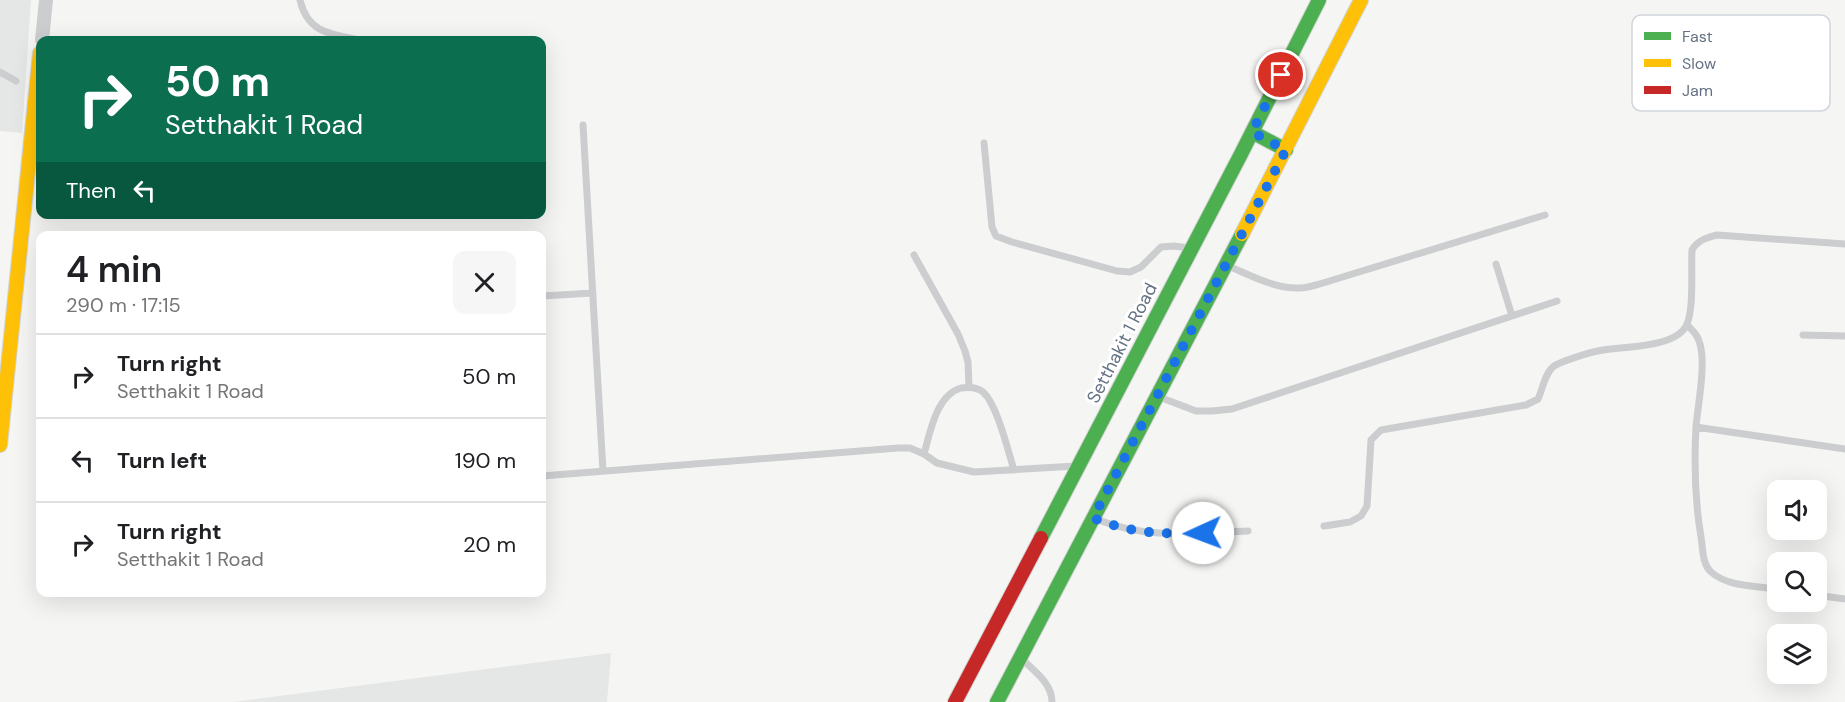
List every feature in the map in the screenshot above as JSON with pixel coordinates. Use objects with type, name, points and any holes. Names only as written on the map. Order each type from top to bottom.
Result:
[{"type":"main road","name":"Setthakit 1 Road","points":[[955,702],[1192,249],[1319,0]]},
{"type":"main road","points":[[998,702],[1286,150],[1361,0]]},
{"type":"main road","points":[[0,446],[36,92]]},
{"type":"main road","points":[[1252,132],[1286,150]]},
{"type":"street","points":[[42,36],[46,0]]},
{"type":"lane","points":[[300,0],[308,18],[316,28],[340,36]]},
{"type":"lane","points":[[0,72],[16,81]]},
{"type":"lane","points":[[583,125],[603,471]]},
{"type":"lane","points":[[984,143],[992,227],[996,236],[1117,271],[1130,272],[1141,267],[1161,247],[1174,246],[1192,249]]},
{"type":"lane","points":[[1226,265],[1264,281],[1300,288],[1545,215]]},
{"type":"lane","points":[[1324,526],[1350,522],[1361,516],[1367,506],[1371,440],[1381,430],[1526,405],[1538,399],[1548,374],[1555,365],[1597,351],[1663,341],[1679,334],[1687,325],[1690,310],[1692,250],[1705,238],[1718,235],[1845,244]]},
{"type":"lane","points":[[914,255],[958,334],[968,362],[969,387]]},
{"type":"lane","points":[[1496,264],[1512,316]]},
{"type":"lane","points":[[546,296],[592,293]]},
{"type":"lane","points":[[1156,396],[1196,411],[1232,409],[1557,301]]},
{"type":"lane","points":[[1687,325],[1696,333],[1702,360],[1695,467],[1699,528],[1704,560],[1710,571],[1727,581],[1767,587]]},
{"type":"lane","points":[[1803,335],[1845,336]]},
{"type":"lane","points":[[924,454],[934,417],[946,398],[954,390],[969,387],[982,391],[990,402],[998,417],[1014,470]]},
{"type":"lane","points":[[1696,427],[1845,449]]},
{"type":"lane","points":[[546,476],[898,448],[910,448],[937,463],[974,472],[1079,465]]},
{"type":"lane","points":[[1093,518],[1130,530],[1157,534],[1248,531]]},
{"type":"lane","points":[[1827,596],[1845,598]]},
{"type":"lane","points":[[1020,658],[1046,683],[1052,702]]},
{"type":"shaded area","points":[[0,0],[31,0],[22,133],[0,131]]},
{"type":"shaded area","points":[[611,653],[607,702],[233,702]]},
{"type":"traffic: fast","points":[[1041,538],[1319,0]]},
{"type":"traffic: fast","points":[[1252,132],[1286,150]]},
{"type":"traffic: fast","points":[[997,702],[1242,234]]},
{"type":"traffic: slow","points":[[1242,234],[1361,0]]},
{"type":"traffic: slow","points":[[0,445],[36,92]]},
{"type":"traffic: jam","points":[[955,702],[1041,538]]},
{"type":"route","points":[[1203,533],[1157,534],[1130,530],[1093,518],[1286,150],[1252,132],[1281,75]]}]
